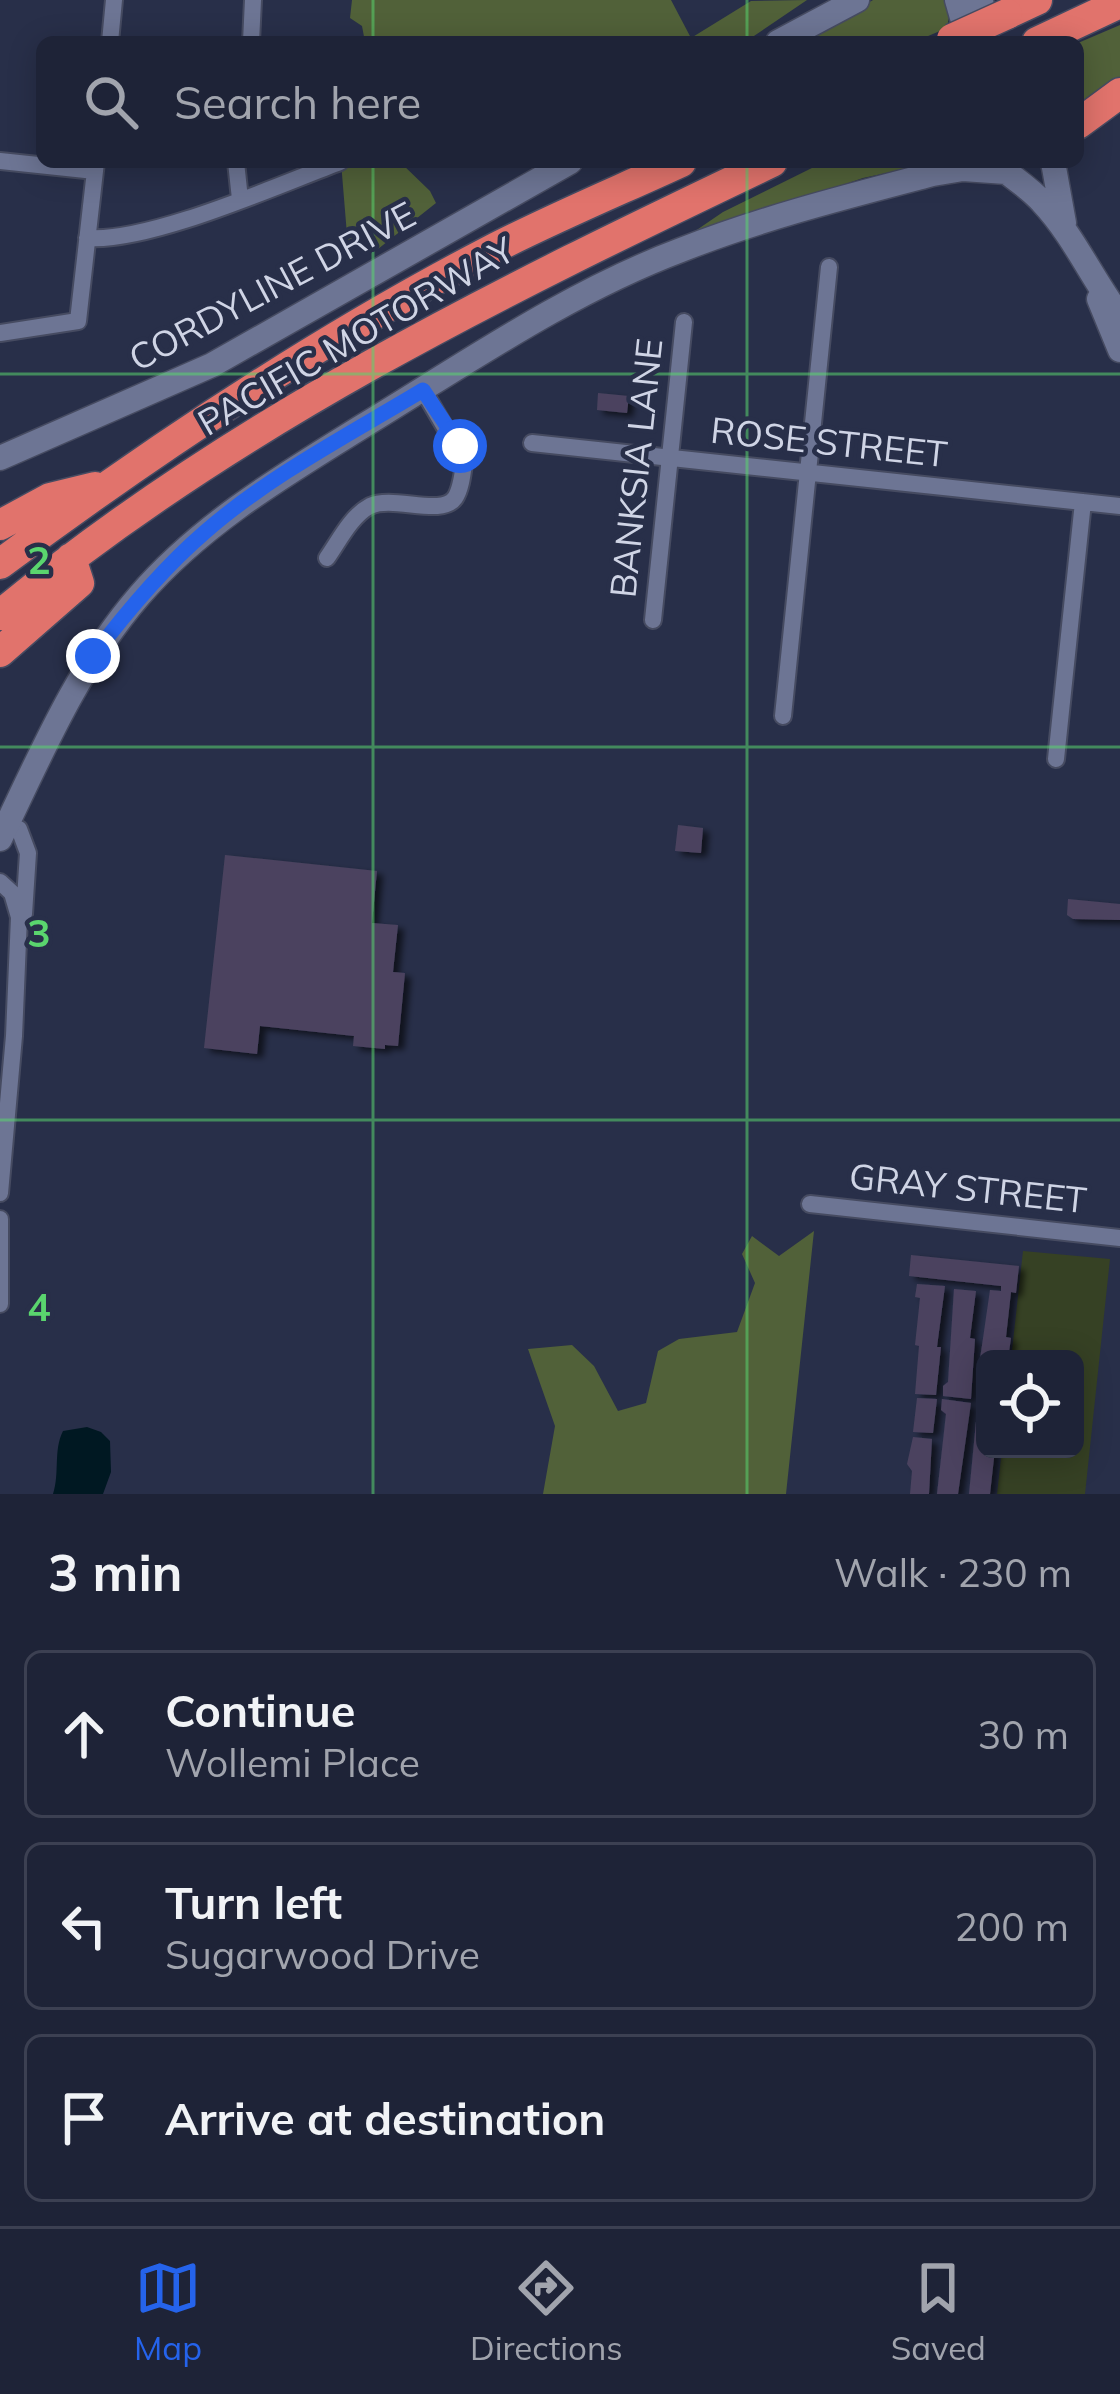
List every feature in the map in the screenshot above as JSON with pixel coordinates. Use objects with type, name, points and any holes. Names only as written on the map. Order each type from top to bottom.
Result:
[{"type":"highway","points":[[961,36],[994,7],[1036,0]]},
{"type":"highway","points":[[1050,36],[1120,3]]},
{"type":"highway","points":[[1084,120],[1120,93]]},
{"type":"highway","name":"PACIFIC MOTORWAY","points":[[0,564],[106,484],[390,306],[493,249],[668,168]]},
{"type":"highway","name":"PACIFIC MOTORWAY","points":[[0,615],[71,558],[206,466],[430,331],[760,168]]},
{"type":"highway","points":[[0,525],[50,498],[106,484]]},
{"type":"highway","points":[[0,652],[79,583],[71,558]]},
{"type":"street","points":[[111,36],[114,0]]},
{"type":"street","points":[[250,36],[253,0]]},
{"type":"street","points":[[789,36],[857,0]]},
{"type":"street","points":[[955,36],[957,0]]},
{"type":"street","points":[[0,160],[36,162]]},
{"type":"street","points":[[0,333],[78,321],[95,168]]},
{"type":"street","points":[[237,168],[240,199]]},
{"type":"street","points":[[87,238],[112,240],[324,168]]},
{"type":"street","name":"CORDYLINE DRIVE","points":[[0,458],[212,365],[559,168]]},
{"type":"street","points":[[0,1193],[28,853],[20,829],[2,830],[93,656],[141,594],[207,530],[280,478],[597,287],[681,249],[933,174],[963,169],[1032,173],[1041,168]]},
{"type":"street","points":[[1053,168],[1066,231]]},
{"type":"street","points":[[1005,169],[1066,231],[1093,280],[1120,350]]},
{"type":"street","points":[[783,716],[830,267]]},
{"type":"street","points":[[1093,280],[1120,316]]},
{"type":"street","name":"BANKSIA LANE","points":[[653,620],[684,322]]},
{"type":"street","points":[[327,558],[356,518],[372,505],[440,507],[452,502],[468,452],[450,436],[423,390]]},
{"type":"street","name":"ROSE STREET","points":[[532,443],[1120,506]]},
{"type":"street","points":[[1056,760],[1082,502]]},
{"type":"street","points":[[0,882],[12,893],[18,908],[17,976]]},
{"type":"street","name":"GRAY STREET","points":[[810,1204],[1120,1238]]},
{"type":"street","points":[[0,1219],[0,1304]]},
{"type":"green space","points":[[352,0],[671,0],[690,36],[364,36],[362,26],[350,18]]},
{"type":"green space","points":[[807,0],[754,36],[694,36],[751,1]]},
{"type":"green space","points":[[873,0],[944,0],[951,5],[947,28],[928,36],[810,36]]},
{"type":"green space","points":[[1120,25],[1120,79],[1084,105],[1084,40]]},
{"type":"green space","points":[[341,168],[406,168],[430,191],[436,203],[378,249],[348,247]]},
{"type":"green space","points":[[812,168],[910,168],[863,178],[682,240],[723,212]]},
{"type":"green space","points":[[814,1231],[786,1494],[543,1494],[555,1426],[528,1349],[572,1345],[594,1366],[618,1411],[646,1403],[658,1351],[679,1339],[737,1332],[755,1283],[742,1254],[752,1236],[779,1256]]},
{"type":"green space","points":[[1023,1251],[1110,1259],[1085,1494],[997,1494],[1001,1458],[1084,1458],[1084,1350],[1012,1350]]},
{"type":"water","points":[[87,1427],[110,1441],[111,1472],[103,1494],[53,1494],[63,1431]]},
{"type":"building","points":[[598,393],[629,396],[627,413],[597,410]]},
{"type":"building","points":[[678,825],[703,828],[701,853],[675,851]]},
{"type":"building","points":[[225,855],[377,871],[372,923],[398,925],[393,972],[405,973],[398,1046],[353,1046],[354,1036],[260,1026],[257,1054],[204,1048]]},
{"type":"building","points":[[1068,899],[1120,904],[1120,920],[1073,919],[1067,915]]},
{"type":"building","points":[[911,1255],[1019,1266],[1016,1293],[1011,1292],[1006,1337],[1011,1338],[1009,1350],[981,1350],[990,1290],[1001,1291],[1001,1286],[909,1276]]},
{"type":"building","points":[[917,1284],[945,1286],[936,1395],[915,1394]]},
{"type":"building","points":[[954,1289],[976,1291],[970,1338],[975,1339],[971,1399],[943,1396]]},
{"type":"building","points":[[917,1398],[937,1399],[933,1433],[913,1432]]},
{"type":"building","points":[[942,1399],[971,1403],[958,1494],[937,1494],[946,1414],[941,1410]]},
{"type":"building","points":[[976,1422],[976,1458],[994,1458],[990,1494],[969,1494]]},
{"type":"building","points":[[913,1437],[932,1439],[929,1494],[910,1494],[912,1471],[907,1464]]},
{"type":"route","points":[[93,656],[141,594],[207,530],[280,478],[423,390],[460,446]]}]
